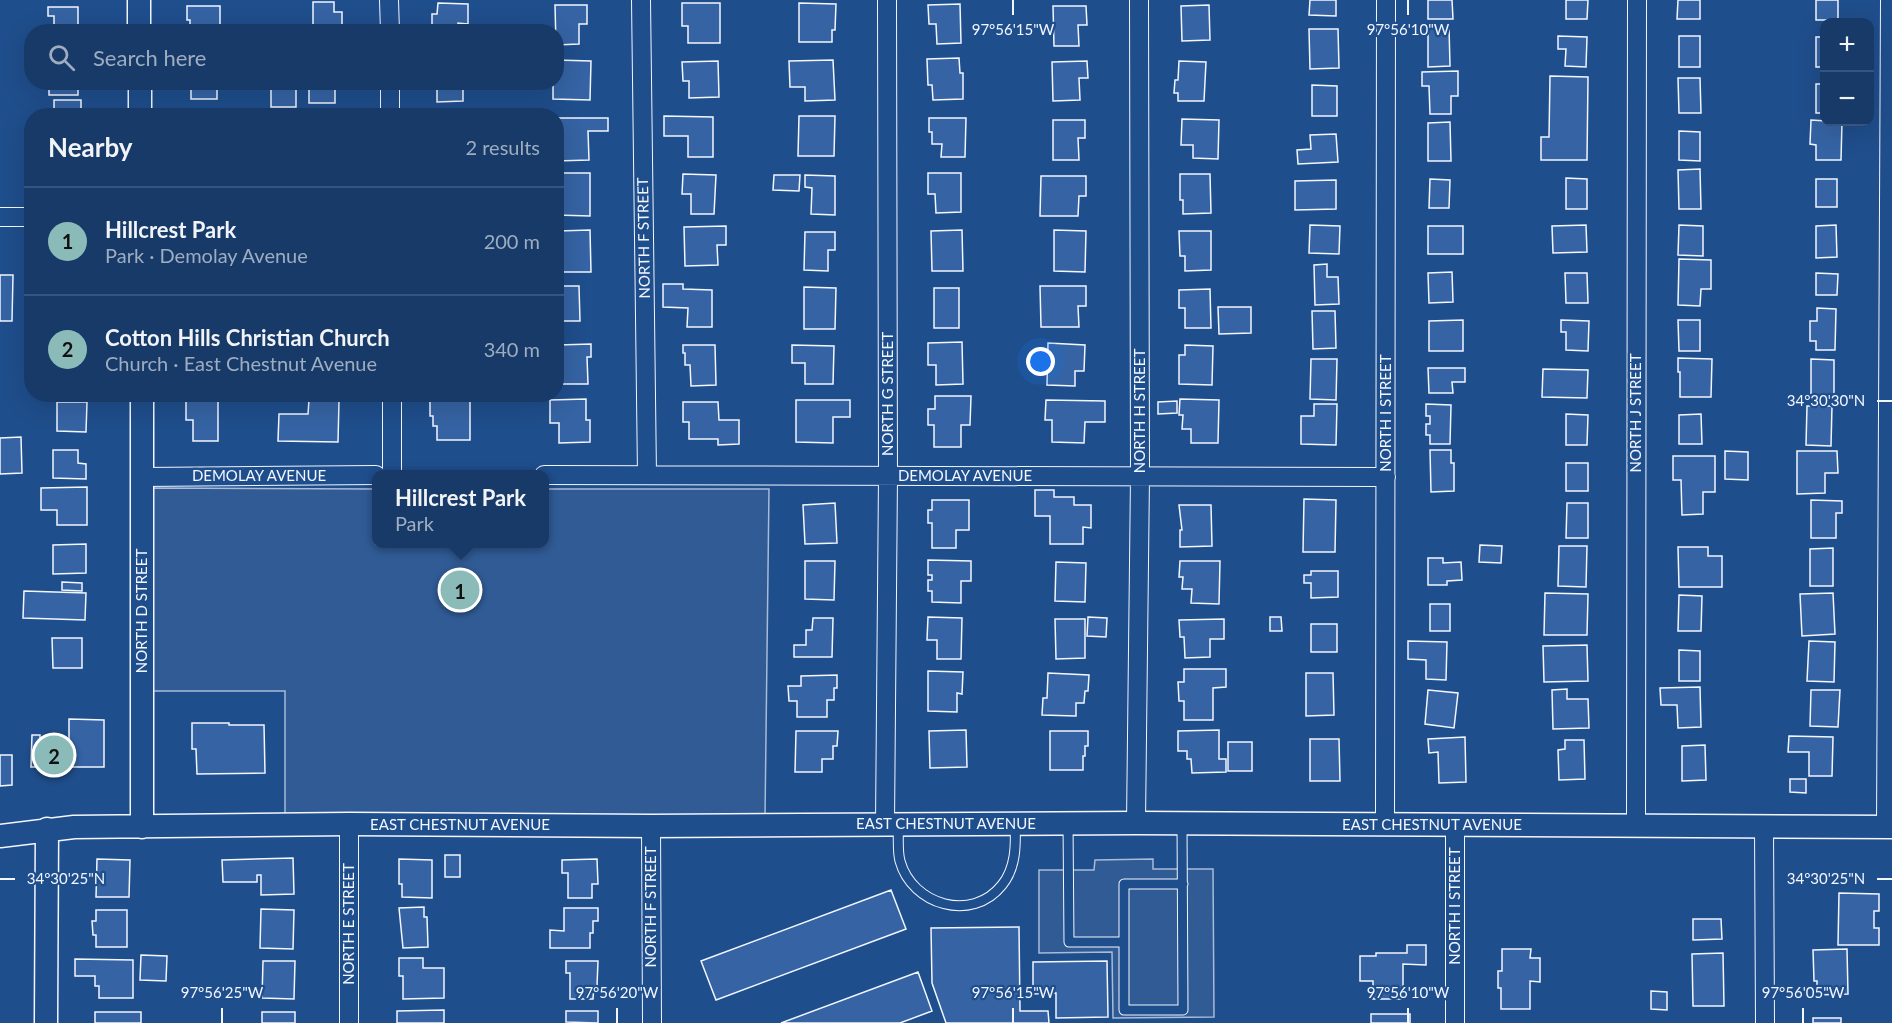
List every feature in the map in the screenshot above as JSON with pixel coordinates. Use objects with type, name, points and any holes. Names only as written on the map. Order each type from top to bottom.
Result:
[{"type":"street","points":[[139,0],[140,24]]},
{"type":"street","points":[[389,0],[390,24]]},
{"type":"street","name":"NORTH F STREET","points":[[641,0],[647,475]]},
{"type":"street","name":"NORTH G STREET","points":[[887,0],[891,824]]},
{"type":"street","name":"NORTH H STREET","points":[[1136,823],[1140,476],[1139,0]]},
{"type":"street","name":"NORTH I STREET","points":[[1385,825],[1386,0]]},
{"type":"street","name":"NORTH J STREET","points":[[1636,825],[1637,0]]},
{"type":"street","points":[[1889,826],[1890,0]]},
{"type":"street","points":[[140,90],[140,108]]},
{"type":"street","points":[[390,90],[390,108]]},
{"type":"street","points":[[0,217],[24,217]]},
{"type":"street","name":"NORTH D STREET","points":[[142,402],[142,827]]},
{"type":"street","points":[[392,402],[392,470]]},
{"type":"street","name":"DEMOLAY AVENUE","points":[[142,477],[372,475]]},
{"type":"street","name":"DEMOLAY AVENUE","points":[[549,475],[1386,477]]},
{"type":"street","name":"EAST CHESTNUT AVENUE","points":[[0,836],[74,826],[349,824],[651,826],[1182,823],[1889,826]]},
{"type":"street","name":"NORTH E STREET","points":[[349,824],[349,1023]]},
{"type":"street","name":"NORTH I STREET","points":[[1455,825],[1455,1023]]},
{"type":"street","name":"NORTH F STREET","points":[[651,826],[652,1023]]},
{"type":"street","points":[[1764,826],[1765,1023]]},
{"type":"street","points":[[46,1023],[47,829]]},
{"type":"lane","points":[[891,824],[900,861],[911,884],[922,895],[942,905],[957,907],[988,898],[1001,886],[1010,872],[1014,857],[1015,823]]},
{"type":"lane","points":[[1068,823],[1069,942],[1124,942]]},
{"type":"lane","points":[[1182,823],[1183,1010],[1124,1010],[1124,884],[1182,884]]},
{"type":"shaded area","points":[[153,488],[372,489],[372,548],[549,548],[549,489],[769,489],[765,818],[285,815],[285,691],[153,691]]},
{"type":"shaded area","points":[[1153,859],[1153,869],[1213,869],[1214,1017],[1113,1018],[1112,952],[1039,953],[1039,870],[1094,870],[1095,860]]},
{"type":"building","points":[[1310,0],[1336,0],[1336,16],[1309,15]]},
{"type":"building","points":[[1428,0],[1452,0],[1453,19],[1428,19]]},
{"type":"building","points":[[1566,0],[1588,0],[1587,19],[1566,19]]},
{"type":"building","points":[[1678,0],[1700,0],[1700,19],[1677,19]]},
{"type":"building","points":[[1816,0],[1838,0],[1838,18],[1816,20]]},
{"type":"building","points":[[313,2],[334,2],[334,12],[342,12],[342,24],[313,24]]},
{"type":"building","points":[[438,3],[468,4],[468,24],[432,24],[432,14],[437,14]]},
{"type":"building","points":[[682,3],[720,3],[720,43],[688,43],[688,26],[682,26]]},
{"type":"building","points":[[799,3],[836,4],[832,42],[799,42]]},
{"type":"building","points":[[960,4],[961,43],[937,44],[936,24],[929,24],[928,5]]},
{"type":"building","points":[[555,5],[587,5],[587,24],[579,24],[579,44],[564,45],[564,24],[555,24]]},
{"type":"building","points":[[1209,5],[1210,40],[1182,41],[1181,6]]},
{"type":"building","points":[[187,6],[220,6],[220,24],[190,24],[190,20],[187,20]]},
{"type":"building","points":[[1053,6],[1086,6],[1087,25],[1078,25],[1079,46],[1054,46]]},
{"type":"building","points":[[48,7],[78,7],[78,24],[54,24],[54,16],[48,16]]},
{"type":"building","points":[[1449,27],[1450,66],[1428,67],[1428,28]]},
{"type":"building","points":[[1309,29],[1338,29],[1339,68],[1310,69]]},
{"type":"building","points":[[1558,36],[1587,37],[1586,67],[1565,66],[1566,49],[1558,49]]},
{"type":"building","points":[[1679,36],[1700,36],[1700,67],[1679,67]]},
{"type":"building","points":[[1816,37],[1820,37],[1820,67],[1816,67]]},
{"type":"building","points":[[959,58],[960,73],[963,73],[963,99],[933,100],[932,85],[928,85],[927,59]]},
{"type":"building","points":[[564,60],[591,61],[590,100],[553,99],[553,90],[564,90]]},
{"type":"building","points":[[833,60],[835,100],[805,101],[805,87],[790,87],[789,61]]},
{"type":"building","points":[[718,61],[719,97],[689,98],[689,81],[683,81],[682,62]]},
{"type":"building","points":[[1087,61],[1088,78],[1079,78],[1080,100],[1053,101],[1052,62]]},
{"type":"building","points":[[1179,61],[1206,62],[1204,101],[1178,101],[1178,93],[1174,93],[1175,80],[1178,80]]},
{"type":"building","points":[[1458,71],[1458,96],[1451,96],[1451,114],[1430,114],[1429,86],[1422,86],[1422,72]]},
{"type":"building","points":[[1550,76],[1588,77],[1587,160],[1541,160],[1541,137],[1549,137]]},
{"type":"building","points":[[1678,78],[1700,78],[1701,113],[1679,113]]},
{"type":"building","points":[[1816,84],[1820,84],[1820,113],[1816,113]]},
{"type":"building","points":[[1312,85],[1337,86],[1337,116],[1312,116]]},
{"type":"building","points":[[49,90],[78,90],[78,95],[49,95]]},
{"type":"building","points":[[191,90],[217,90],[217,99],[191,99]]},
{"type":"building","points":[[271,90],[296,90],[296,107],[271,107]]},
{"type":"building","points":[[309,90],[335,90],[335,103],[309,103]]},
{"type":"building","points":[[437,90],[463,90],[463,101],[437,102]]},
{"type":"building","points":[[54,100],[81,100],[81,108],[54,108]]},
{"type":"building","points":[[664,116],[713,117],[713,157],[688,157],[688,136],[664,136]]},
{"type":"building","points":[[799,116],[835,116],[834,156],[798,156]]},
{"type":"building","points":[[564,118],[608,118],[608,131],[588,131],[589,160],[564,161]]},
{"type":"building","points":[[929,118],[966,118],[965,157],[941,157],[942,144],[932,144]]},
{"type":"building","points":[[1182,119],[1219,120],[1218,159],[1193,158],[1193,145],[1181,145]]},
{"type":"building","points":[[1053,120],[1085,120],[1085,138],[1078,138],[1079,160],[1053,160]]},
{"type":"building","points":[[1811,120],[1820,121],[1820,126],[1842,126],[1841,160],[1816,160],[1816,145],[1810,144]]},
{"type":"building","points":[[1450,122],[1451,161],[1428,161],[1428,123]]},
{"type":"building","points":[[1679,131],[1700,132],[1700,161],[1679,160]]},
{"type":"building","points":[[1336,134],[1338,162],[1298,164],[1297,150],[1311,149],[1310,135]]},
{"type":"building","points":[[1700,169],[1701,209],[1679,209],[1678,170]]},
{"type":"building","points":[[564,173],[590,173],[590,216],[564,215]]},
{"type":"building","points":[[928,173],[961,173],[961,212],[936,213],[935,194],[928,194]]},
{"type":"building","points":[[683,174],[716,175],[714,214],[691,214],[691,194],[682,194]]},
{"type":"building","points":[[1180,174],[1210,174],[1211,213],[1183,214],[1183,200],[1180,200]]},
{"type":"building","points":[[774,175],[800,175],[799,191],[773,190]]},
{"type":"building","points":[[805,175],[835,176],[835,215],[811,214],[812,188],[805,187]]},
{"type":"building","points":[[1041,176],[1086,176],[1086,196],[1079,196],[1078,216],[1040,216]]},
{"type":"building","points":[[1566,178],[1587,179],[1587,209],[1566,209]]},
{"type":"building","points":[[1430,179],[1450,180],[1449,208],[1429,208]]},
{"type":"building","points":[[1816,179],[1837,179],[1837,207],[1816,207]]},
{"type":"building","points":[[1336,180],[1336,209],[1295,210],[1295,181]]},
{"type":"building","points":[[1310,225],[1340,226],[1339,254],[1309,253]]},
{"type":"building","points":[[1586,225],[1587,252],[1553,253],[1552,226]]},
{"type":"building","points":[[1679,225],[1703,226],[1703,256],[1678,255]]},
{"type":"building","points":[[1836,225],[1837,257],[1816,258],[1816,226]]},
{"type":"building","points":[[726,226],[726,245],[717,245],[718,265],[685,266],[684,227]]},
{"type":"building","points":[[1428,226],[1463,226],[1463,254],[1428,254]]},
{"type":"building","points":[[590,230],[591,272],[564,272],[564,231]]},
{"type":"building","points":[[962,230],[963,271],[932,271],[931,231]]},
{"type":"building","points":[[1054,230],[1086,231],[1085,272],[1054,271]]},
{"type":"building","points":[[1179,231],[1211,231],[1211,270],[1185,271],[1185,256],[1180,256]]},
{"type":"building","points":[[805,232],[835,232],[835,250],[828,250],[828,271],[804,270]]},
{"type":"building","points":[[1679,259],[1711,260],[1711,289],[1701,289],[1700,306],[1678,305]]},
{"type":"building","points":[[1327,264],[1327,277],[1338,277],[1339,304],[1315,305],[1314,265]]},
{"type":"building","points":[[1452,272],[1453,302],[1429,303],[1428,273]]},
{"type":"building","points":[[1565,273],[1587,273],[1588,303],[1566,303]]},
{"type":"building","points":[[1816,273],[1838,274],[1837,295],[1816,295]]},
{"type":"building","points":[[0,275],[13,275],[12,321],[0,321]]},
{"type":"building","points":[[663,284],[683,284],[683,289],[712,290],[712,327],[687,327],[688,308],[663,307]]},
{"type":"building","points":[[564,286],[579,286],[580,321],[564,321]]},
{"type":"building","points":[[1040,286],[1086,286],[1086,306],[1078,306],[1079,327],[1041,327]]},
{"type":"building","points":[[804,287],[836,288],[835,329],[804,329]]},
{"type":"building","points":[[934,288],[959,288],[959,328],[934,328]]},
{"type":"building","points":[[1210,289],[1211,328],[1185,328],[1185,308],[1179,308],[1179,290]]},
{"type":"building","points":[[1218,307],[1251,307],[1251,333],[1219,334]]},
{"type":"building","points":[[1817,308],[1836,309],[1835,350],[1816,350],[1816,341],[1810,341],[1810,321],[1817,321]]},
{"type":"building","points":[[1312,311],[1335,311],[1336,348],[1313,349]]},
{"type":"building","points":[[1463,320],[1463,351],[1429,351],[1429,321]]},
{"type":"building","points":[[1561,320],[1589,321],[1588,351],[1566,350],[1566,332],[1561,332]]},
{"type":"building","points":[[1678,320],[1700,320],[1700,351],[1679,351]]},
{"type":"building","points":[[962,342],[963,384],[936,385],[936,365],[928,365],[928,343]]},
{"type":"building","points":[[1048,343],[1085,345],[1084,371],[1075,371],[1075,386],[1047,385]]},
{"type":"building","points":[[591,344],[591,357],[587,357],[588,384],[564,384],[564,345]]},
{"type":"building","points":[[683,345],[715,345],[716,385],[691,386],[690,365],[685,365]]},
{"type":"building","points":[[792,345],[834,346],[833,384],[805,384],[805,363],[792,363]]},
{"type":"building","points":[[1185,345],[1213,346],[1212,385],[1179,384],[1179,355],[1185,355]]},
{"type":"building","points":[[1678,358],[1712,359],[1711,397],[1680,397]]},
{"type":"building","points":[[1311,359],[1337,359],[1336,400],[1310,399]]},
{"type":"building","points":[[1811,359],[1834,360],[1834,397],[1811,397]]},
{"type":"building","points":[[1428,368],[1465,368],[1465,382],[1452,382],[1453,393],[1429,393]]},
{"type":"building","points":[[1543,369],[1588,370],[1587,398],[1542,397]]},
{"type":"building","points":[[935,396],[971,396],[970,425],[961,425],[961,447],[934,447],[934,425],[928,425],[928,409],[935,409]]},
{"type":"building","points":[[586,399],[586,420],[590,420],[590,442],[559,443],[559,423],[550,423],[550,402],[564,402],[564,400]]},
{"type":"building","points":[[1180,399],[1219,400],[1218,443],[1191,443],[1191,429],[1182,429],[1183,415],[1179,415]]},
{"type":"building","points":[[796,400],[850,400],[850,417],[833,417],[833,443],[796,442]]},
{"type":"building","points":[[1046,400],[1105,401],[1105,422],[1085,422],[1084,443],[1052,442],[1052,420],[1045,420]]},
{"type":"building","points":[[1177,401],[1177,413],[1158,414],[1158,402]]},
{"type":"building","points":[[57,402],[87,402],[86,432],[57,431]]},
{"type":"building","points":[[186,402],[218,402],[218,441],[193,441],[193,420],[186,420]]},
{"type":"building","points":[[309,402],[339,402],[338,442],[278,441],[279,414],[308,414]]},
{"type":"building","points":[[430,402],[470,402],[470,440],[437,440],[437,426],[433,426],[433,416],[430,416]]},
{"type":"building","points":[[683,402],[718,402],[719,420],[739,420],[739,444],[718,445],[718,439],[689,439],[689,422],[683,422]]},
{"type":"building","points":[[1314,404],[1337,404],[1336,445],[1301,444],[1301,416],[1314,416]]},
{"type":"building","points":[[1426,404],[1451,405],[1450,444],[1430,444],[1430,435],[1426,435],[1426,424],[1430,424],[1430,416],[1426,416]]},
{"type":"building","points":[[1807,406],[1832,406],[1831,446],[1806,445]]},
{"type":"building","points":[[1566,414],[1588,415],[1587,445],[1566,445]]},
{"type":"building","points":[[1701,414],[1702,444],[1679,444],[1679,415]]},
{"type":"building","points":[[21,437],[22,473],[0,474],[0,438]]},
{"type":"building","points":[[53,450],[78,450],[78,463],[86,464],[86,479],[53,478]]},
{"type":"building","points":[[1430,450],[1451,450],[1451,463],[1454,463],[1454,491],[1431,492]]},
{"type":"building","points":[[1725,451],[1748,452],[1748,480],[1725,479]]},
{"type":"building","points":[[1797,451],[1837,451],[1838,473],[1825,473],[1825,493],[1797,494]]},
{"type":"building","points":[[1673,456],[1715,456],[1715,492],[1703,492],[1703,514],[1682,515],[1681,480],[1673,480]]},
{"type":"building","points":[[1566,463],[1588,463],[1588,491],[1566,491]]},
{"type":"building","points":[[87,487],[87,525],[57,525],[57,510],[41,510],[41,488]]},
{"type":"building","points":[[1035,490],[1054,490],[1054,497],[1074,497],[1074,505],[1091,505],[1091,528],[1083,527],[1083,544],[1050,544],[1050,516],[1035,516]]},
{"type":"building","points":[[1304,499],[1336,500],[1335,552],[1303,552]]},
{"type":"building","points":[[932,500],[969,500],[969,530],[956,530],[956,548],[932,548],[932,523],[928,523],[928,510],[932,510]]},
{"type":"building","points":[[1811,500],[1842,501],[1842,513],[1836,513],[1836,538],[1811,538]]},
{"type":"building","points":[[835,503],[837,543],[805,544],[803,505]]},
{"type":"building","points":[[1567,503],[1588,503],[1588,538],[1566,538]]},
{"type":"building","points":[[1179,505],[1211,505],[1212,546],[1180,547],[1180,530],[1182,530]]},
{"type":"building","points":[[86,544],[86,573],[53,574],[53,545]]},
{"type":"building","points":[[1480,545],[1502,546],[1501,563],[1479,562]]},
{"type":"building","points":[[1559,546],[1587,546],[1586,587],[1558,586]]},
{"type":"building","points":[[1678,547],[1708,547],[1708,556],[1722,556],[1722,587],[1679,587]]},
{"type":"building","points":[[1833,548],[1833,586],[1810,586],[1810,549]]},
{"type":"building","points":[[1428,558],[1443,558],[1443,563],[1461,562],[1462,580],[1447,581],[1447,585],[1428,585]]},
{"type":"building","points":[[928,560],[971,561],[971,581],[961,581],[961,603],[932,602],[932,591],[928,591],[928,580],[932,580],[932,575],[928,575]]},
{"type":"building","points":[[805,561],[835,561],[834,600],[805,599]]},
{"type":"building","points":[[1180,561],[1220,561],[1219,604],[1191,603],[1192,589],[1182,589],[1183,577],[1179,577]]},
{"type":"building","points":[[1056,562],[1086,563],[1085,602],[1055,601]]},
{"type":"building","points":[[1311,571],[1338,571],[1338,597],[1311,598],[1311,583],[1304,583],[1304,575],[1311,575]]},
{"type":"building","points":[[62,582],[82,583],[82,591],[62,590]]},
{"type":"building","points":[[24,591],[86,593],[85,620],[23,618]]},
{"type":"building","points":[[1545,593],[1588,594],[1587,635],[1544,635]]},
{"type":"building","points":[[1833,593],[1835,634],[1802,636],[1800,594]]},
{"type":"building","points":[[1679,595],[1702,596],[1701,631],[1678,631]]},
{"type":"building","points":[[1430,604],[1450,604],[1450,631],[1430,631]]},
{"type":"building","points":[[928,617],[962,618],[961,659],[937,659],[937,640],[927,640]]},
{"type":"building","points":[[1088,617],[1107,618],[1106,637],[1087,636]]},
{"type":"building","points":[[1270,617],[1281,617],[1282,631],[1270,631]]},
{"type":"building","points":[[813,618],[833,618],[832,657],[794,657],[794,645],[806,645],[806,630],[812,630]]},
{"type":"building","points":[[1055,619],[1085,619],[1085,658],[1056,659]]},
{"type":"building","points":[[1224,619],[1224,639],[1210,639],[1210,657],[1185,658],[1184,637],[1180,637],[1179,620]]},
{"type":"building","points":[[1311,624],[1337,624],[1337,652],[1311,652]]},
{"type":"building","points":[[52,638],[82,638],[82,668],[53,668]]},
{"type":"building","points":[[1408,641],[1447,642],[1446,680],[1426,679],[1426,660],[1408,659]]},
{"type":"building","points":[[1809,641],[1835,642],[1834,682],[1807,681]]},
{"type":"building","points":[[1587,645],[1588,681],[1544,682],[1543,646]]},
{"type":"building","points":[[1679,650],[1700,651],[1700,681],[1679,681]]},
{"type":"building","points":[[1184,669],[1226,669],[1226,687],[1213,688],[1213,720],[1184,720],[1184,701],[1179,701],[1178,682],[1184,682]]},
{"type":"building","points":[[928,671],[963,672],[962,694],[957,693],[957,712],[928,711]]},
{"type":"building","points":[[1048,673],[1089,675],[1088,691],[1085,691],[1084,703],[1076,703],[1076,716],[1042,715],[1043,698],[1047,698]]},
{"type":"building","points":[[1306,673],[1333,673],[1334,715],[1306,716]]},
{"type":"building","points":[[837,675],[834,700],[827,700],[827,717],[797,717],[797,701],[789,701],[788,686],[801,686],[801,676]]},
{"type":"building","points":[[1700,687],[1701,727],[1678,728],[1677,705],[1661,705],[1660,688]]},
{"type":"building","points":[[1567,689],[1567,699],[1588,699],[1589,728],[1553,729],[1552,690]]},
{"type":"building","points":[[1428,690],[1458,693],[1454,728],[1425,724]]},
{"type":"building","points":[[1811,690],[1840,690],[1838,727],[1810,726]]},
{"type":"building","points":[[69,719],[104,720],[104,767],[69,767]]},
{"type":"building","points":[[192,723],[264,725],[265,773],[197,774],[196,749],[192,749]]},
{"type":"building","points":[[966,730],[967,767],[930,768],[929,731]]},
{"type":"building","points":[[1219,730],[1219,759],[1226,759],[1226,772],[1192,773],[1191,759],[1187,759],[1187,751],[1178,751],[1178,731]]},
{"type":"building","points":[[796,731],[838,731],[837,746],[833,746],[833,759],[822,759],[822,772],[795,772]]},
{"type":"building","points":[[1050,731],[1088,731],[1088,746],[1085,746],[1083,770],[1050,770]]},
{"type":"building","points":[[32,735],[40,735],[40,740],[58,740],[57,767],[31,767]]},
{"type":"building","points":[[1789,736],[1833,737],[1832,776],[1809,776],[1809,752],[1788,752]]},
{"type":"building","points":[[1465,737],[1466,782],[1439,783],[1438,752],[1429,753],[1428,739]]},
{"type":"building","points":[[1310,739],[1339,739],[1340,781],[1310,781]]},
{"type":"building","points":[[1565,740],[1584,740],[1585,779],[1559,780],[1558,750],[1565,749]]},
{"type":"building","points":[[1228,742],[1252,742],[1252,771],[1228,771]]},
{"type":"building","points":[[1705,745],[1706,780],[1682,781],[1682,746]]},
{"type":"building","points":[[0,755],[12,755],[12,785],[0,786]]},
{"type":"building","points":[[1790,779],[1806,779],[1806,793],[1790,792]]},
{"type":"building","points":[[445,855],[460,855],[460,877],[445,877]]},
{"type":"building","points":[[293,858],[294,894],[261,895],[261,875],[257,875],[257,882],[223,882],[222,860]]},
{"type":"building","points":[[97,859],[130,860],[129,897],[96,897]]},
{"type":"building","points":[[399,859],[432,860],[432,898],[402,897],[402,884],[399,884]]},
{"type":"building","points":[[597,859],[598,884],[592,884],[592,898],[568,898],[568,873],[562,873],[562,860]]},
{"type":"building","points":[[891,890],[906,929],[716,1000],[701,961]]},
{"type":"building","points":[[1839,893],[1879,894],[1879,911],[1874,911],[1874,928],[1879,928],[1879,945],[1838,945]]},
{"type":"building","points":[[424,907],[424,917],[427,917],[428,947],[403,948],[399,908]]},
{"type":"building","points":[[564,908],[598,908],[598,921],[593,921],[593,933],[590,933],[590,948],[550,948],[550,930],[564,931]]},
{"type":"building","points":[[261,909],[294,910],[293,949],[260,948]]},
{"type":"building","points":[[96,910],[127,910],[127,947],[96,947],[96,935],[93,935],[92,921],[96,921]]},
{"type":"building","points":[[1693,919],[1721,919],[1722,939],[1693,940]]},
{"type":"building","points":[[1019,927],[1020,1011],[1048,1011],[1049,1023],[946,1023],[932,983],[931,928]]},
{"type":"building","points":[[1407,945],[1426,945],[1426,965],[1403,964],[1403,999],[1373,999],[1373,981],[1360,981],[1360,956],[1376,956],[1376,953],[1407,953]]},
{"type":"building","points":[[1502,949],[1531,949],[1530,958],[1540,958],[1540,982],[1530,981],[1530,1009],[1501,1009],[1498,971],[1502,971]]},
{"type":"building","points":[[1847,949],[1848,994],[1817,995],[1813,950]]},
{"type":"building","points":[[1723,953],[1724,1006],[1693,1006],[1692,954]]},
{"type":"building","points":[[141,955],[167,956],[166,981],[140,980]]},
{"type":"building","points":[[399,958],[423,958],[423,968],[444,968],[444,998],[403,999],[403,976],[399,976]]},
{"type":"building","points":[[75,959],[133,960],[133,998],[99,998],[99,986],[95,986],[95,976],[75,976]]},
{"type":"building","points":[[263,961],[295,961],[294,999],[262,998]]},
{"type":"building","points":[[566,961],[598,961],[597,986],[594,986],[593,999],[570,999],[570,973],[566,973]]},
{"type":"building","points":[[1107,961],[1108,1017],[1056,1018],[1056,993],[1033,994],[1033,962]]},
{"type":"building","points":[[918,972],[932,1011],[900,1023],[781,1023]]},
{"type":"building","points":[[1651,991],[1667,992],[1667,1010],[1651,1009]]},
{"type":"building","points":[[444,1010],[444,1023],[397,1023],[397,1011]]},
{"type":"building","points":[[566,1011],[598,1011],[598,1023],[566,1022]]},
{"type":"building","points":[[95,1012],[141,1012],[141,1023],[95,1023]]},
{"type":"building","points":[[262,1012],[295,1012],[295,1023],[262,1023]]},
{"type":"building","points":[[1371,1014],[1410,1014],[1410,1023],[1371,1023]]},
{"type":"building","points":[[1813,1018],[1841,1018],[1841,1023],[1813,1023]]},
{"type":"place","name":"Hillcrest Park","points":[[460,590]]},
{"type":"place","name":"Cotton Hills Christian Church","points":[[54,755]]}]
